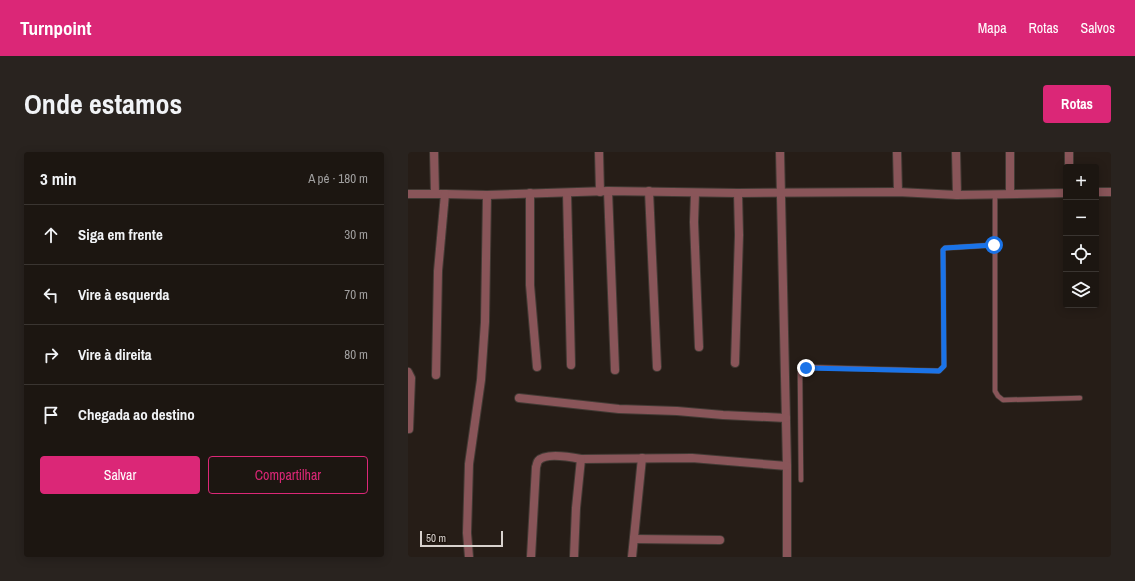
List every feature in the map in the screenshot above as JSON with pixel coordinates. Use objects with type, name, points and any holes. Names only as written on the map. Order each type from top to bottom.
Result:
[{"type":"street","points":[[434,152],[435,194]]},
{"type":"street","points":[[599,152],[600,192]]},
{"type":"street","points":[[780,152],[787,466],[787,557]]},
{"type":"street","points":[[897,152],[898,192]]},
{"type":"street","points":[[956,152],[957,195]]},
{"type":"street","points":[[1010,152],[1010,194]]},
{"type":"street","points":[[1069,152],[1070,164]]},
{"type":"street","points":[[408,194],[487,195],[608,191],[695,193],[898,192],[957,195],[1063,193]]},
{"type":"street","points":[[608,191],[615,370]]},
{"type":"street","points":[[649,192],[657,367]]},
{"type":"street","points":[[1099,192],[1111,192]]},
{"type":"street","points":[[530,193],[530,285],[537,367]]},
{"type":"street","points":[[567,193],[571,365]]},
{"type":"street","points":[[695,193],[694,222],[699,348]]},
{"type":"street","points":[[735,363],[738,276],[738,193]]},
{"type":"street","points":[[436,375],[438,271],[445,194]]},
{"type":"street","points":[[469,557],[467,533],[469,464],[481,380],[485,322],[487,195]]},
{"type":"street","points":[[408,372],[411,378],[409,429]]},
{"type":"street","points":[[519,398],[619,409],[786,418]]},
{"type":"street","points":[[531,557],[536,467],[538,460],[543,457],[552,456],[581,459],[692,458],[787,466]]},
{"type":"street","points":[[632,557],[642,458]]},
{"type":"street","points":[[574,557],[576,508],[581,459]]},
{"type":"street","points":[[634,539],[720,540]]},
{"type":"lane","points":[[995,194],[995,391],[1003,400],[1080,398]]},
{"type":"lane","points":[[801,480],[801,370],[806,368],[939,371],[944,366],[943,250],[945,248],[994,245]]},
{"type":"route","points":[[806,368],[939,371],[944,366],[943,250],[945,248],[994,245]]}]
